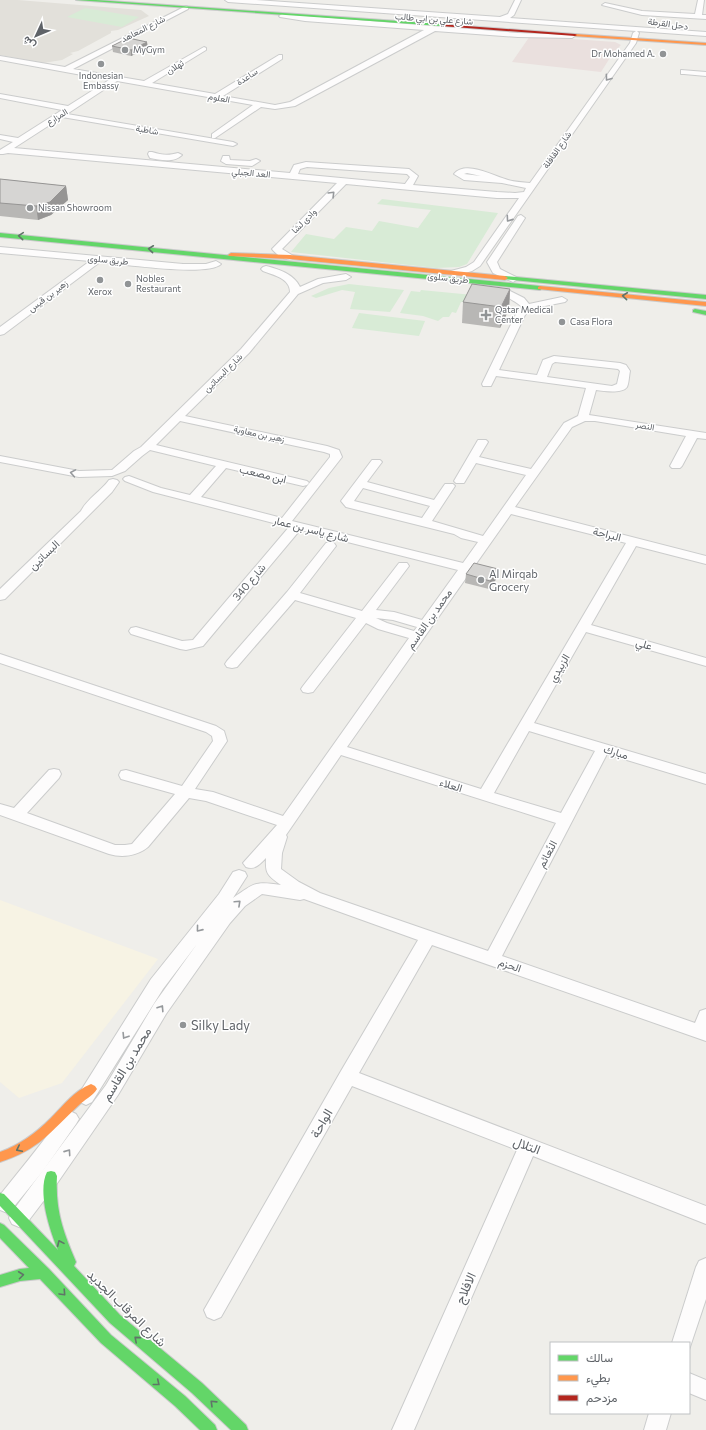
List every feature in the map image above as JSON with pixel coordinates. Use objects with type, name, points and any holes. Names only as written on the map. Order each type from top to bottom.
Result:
[{"type":"main road","name":"شارع علي بن ابي طالب","points":[[78,0],[189,3],[228,2],[435,24],[474,21],[598,30],[638,38]]},
{"type":"main road","points":[[118,0],[189,3],[376,17],[435,24],[464,24],[594,33],[605,32],[598,30]]},
{"type":"main road","name":"شارع علي بن ابي طالب","points":[[163,0],[189,3],[215,10],[606,37],[706,38]]},
{"type":"main road","points":[[215,0],[228,2]]},
{"type":"main road","points":[[67,1],[142,6],[156,10],[158,16]]},
{"type":"main road","points":[[168,17],[189,12],[215,10]]},
{"type":"main road","points":[[474,21],[498,20]]},
{"type":"main road","points":[[530,22],[553,27]]},
{"type":"main road","points":[[638,38],[706,41]]},
{"type":"main road","points":[[638,38],[654,44],[674,42],[706,44]]},
{"type":"main road","name":"طريق سلوى","points":[[0,235],[706,304]]},
{"type":"main road","name":"طريق سلوى","points":[[0,244],[706,313]]},
{"type":"main road","points":[[68,250],[97,260]]},
{"type":"main road","name":"طريق سلوى","points":[[189,253],[290,257],[706,297]]},
{"type":"main road","points":[[635,289],[706,304]]},
{"type":"main road","points":[[0,1157],[30,1144],[48,1129],[75,1098],[91,1089]]},
{"type":"main road","points":[[51,1176],[49,1196],[51,1216],[55,1230],[77,1278]]},
{"type":"main road","name":"شارع المرقاب الجديد","points":[[2,1203],[10,1227],[44,1273],[106,1339],[180,1401],[210,1430]]},
{"type":"main road","name":"شارع المرقاب الجديد","points":[[10,1227],[77,1278],[134,1336],[198,1388],[241,1430]]},
{"type":"main road","name":"محمد بن القاسم","points":[[0,1245],[10,1227]]},
{"type":"main road","points":[[0,1281],[20,1275],[44,1273]]},
{"type":"street","points":[[498,20],[511,15],[518,0]]},
{"type":"street","points":[[698,17],[700,0]]},
{"type":"street","name":"شارع علي بن ابي طالب","points":[[228,2],[530,22],[638,38],[706,34]]},
{"type":"street","name":"شارع المعاهد","points":[[63,70],[77,59],[158,16],[189,3]]},
{"type":"street","name":"شارع المعاهد","points":[[77,59],[168,17],[189,3]]},
{"type":"street","points":[[605,5],[706,17]]},
{"type":"street","name":"دحل القرطة","points":[[638,38],[642,10]]},
{"type":"street","name":"شارع علي بن ابي طالب","points":[[265,13],[305,19],[416,27],[435,24]]},
{"type":"street","points":[[511,15],[512,18],[518,21]]},
{"type":"street","points":[[133,26],[148,22]]},
{"type":"street","name":"دحل القرطة","points":[[661,23],[696,28]]},
{"type":"street","name":"العلوم","points":[[0,58],[274,107],[292,104],[422,33],[435,24]]},
{"type":"street","points":[[416,27],[421,30],[422,33]]},
{"type":"street","name":"شارع القافلة","points":[[494,268],[492,265],[493,258],[532,186],[638,38]]},
{"type":"street","name":"شارع القافلة","points":[[536,196],[638,38]]},
{"type":"street","name":"ثهلان","points":[[145,84],[204,49]]},
{"type":"street","name":"ساعدة","points":[[216,97],[279,57]]},
{"type":"street","points":[[41,65],[57,66],[77,59]]},
{"type":"street","points":[[77,59],[75,68],[89,74]]},
{"type":"street","points":[[684,72],[706,74]]},
{"type":"street","name":"المزارع","points":[[3,153],[19,141],[62,116],[115,79]]},
{"type":"street","points":[[0,96],[70,109]]},
{"type":"street","points":[[215,136],[259,105]]},
{"type":"street","name":"شاطبة","points":[[62,116],[233,144]]},
{"type":"street","points":[[0,137],[19,141]]},
{"type":"street","name":"العد الجبلي","points":[[3,153],[162,161],[233,171],[292,177],[497,195],[525,201]]},
{"type":"street","points":[[152,154],[162,161],[178,155]]},
{"type":"street","points":[[226,158],[224,161],[226,162],[252,164],[256,162]]},
{"type":"street","points":[[233,171],[240,163]]},
{"type":"street","points":[[292,177],[297,167],[306,164],[409,172],[414,176],[408,187]]},
{"type":"street","name":"وادى لشا","points":[[290,257],[280,253],[277,249],[344,181]]},
{"type":"street","points":[[502,181],[532,186]]},
{"type":"street","name":"شارع القافلة","points":[[476,265],[525,201]]},
{"type":"street","name":"طريق سلوى","points":[[0,250],[183,267],[207,267],[216,264]]},
{"type":"street","name":"زهير بن قيس","points":[[0,332],[97,260]]},
{"type":"street","points":[[454,273],[476,265],[476,268],[482,270],[494,268],[502,275],[513,279]]},
{"type":"street","points":[[266,269],[290,279],[295,284],[295,292]]},
{"type":"street","name":"شارع البساتين","points":[[121,479],[146,448],[245,351],[295,292],[321,281],[346,277]]},
{"type":"street","name":"طريق سلوى","points":[[508,293],[521,300],[526,307],[562,300]]},
{"type":"street","points":[[487,384],[526,307]]},
{"type":"street","points":[[493,372],[612,389],[620,388],[623,385],[624,369],[616,365],[554,359],[547,362],[541,378]]},
{"type":"street","points":[[583,418],[592,386]]},
{"type":"street","name":"زهير بن معاوية","points":[[178,417],[331,450],[334,452],[336,457],[291,524]]},
{"type":"street","name":"النصر","points":[[583,418],[606,419],[706,436]]},
{"type":"street","name":"محمد بن القاسم","points":[[251,863],[263,852],[283,826],[424,625],[568,425],[583,418]]},
{"type":"street","points":[[676,466],[693,434]]},
{"type":"street","points":[[460,481],[482,442]]},
{"type":"street","name":"ابن مصعب","points":[[146,448],[303,483]]},
{"type":"street","points":[[473,459],[533,473]]},
{"type":"street","name":"شارع ياسر بن عمار","points":[[0,460],[80,474],[121,479],[157,490],[466,568]]},
{"type":"street","points":[[376,462],[346,501],[350,504],[425,522],[458,531],[465,535],[487,538]]},
{"type":"street","points":[[193,499],[223,465]]},
{"type":"street","name":"البساتين","points":[[0,596],[86,513],[94,510],[115,489],[121,479]]},
{"type":"street","points":[[360,484],[437,504]]},
{"type":"street","points":[[425,522],[449,486]]},
{"type":"street","name":"البراحة","points":[[507,509],[706,560]]},
{"type":"street","name":"شارع 340","points":[[136,630],[186,646],[198,643],[202,640],[291,524]]},
{"type":"street","name":"الزبيدي","points":[[485,795],[633,541]]},
{"type":"street","points":[[232,664],[292,595],[330,546]]},
{"type":"street","points":[[308,689],[403,566]]},
{"type":"street","points":[[292,595],[365,616],[371,621],[380,625],[417,636]]},
{"type":"street","points":[[365,616],[383,614],[424,625]]},
{"type":"street","name":"علي","points":[[583,627],[706,662]]},
{"type":"street","points":[[0,658],[211,729],[219,734],[220,741],[185,792],[143,843],[137,848],[125,851],[114,850],[0,809]]},
{"type":"street","name":"مبارك","points":[[526,725],[706,779]]},
{"type":"street","name":"النًعائم","points":[[492,959],[603,748]]},
{"type":"street","name":"العلاء","points":[[337,749],[565,820]]},
{"type":"street","points":[[16,815],[54,774]]},
{"type":"street","points":[[126,775],[185,792],[203,802],[283,826]]},
{"type":"street","name":"محمد بن القاسم","points":[[274,871],[274,853],[283,826]]},
{"type":"street","points":[[251,863],[263,863],[274,871],[274,881],[266,887],[260,889],[242,884],[239,876],[243,868],[251,863]]},
{"type":"street","name":"الحزم","points":[[274,871],[293,886],[314,897]]},
{"type":"street","name":"محمد بن القاسم","points":[[2,1203],[56,1140],[91,1089],[165,973],[225,898],[239,876]]},
{"type":"street","name":"محمد بن القاسم","points":[[10,1227],[51,1176],[123,1073],[160,1009],[224,919],[239,902],[260,889]]},
{"type":"street","name":"الحزم","points":[[260,889],[288,891],[314,897],[492,959],[704,1028]]},
{"type":"street","name":"الواحة","points":[[214,1310],[428,937]]},
{"type":"street","name":"التلال","points":[[347,1076],[706,1215]]},
{"type":"street","name":"الافلاج","points":[[403,1430],[528,1146]]},
{"type":"street","points":[[682,1342],[706,1267]]},
{"type":"street","points":[[690,1383],[706,1390]]},
{"type":"street","points":[[655,1430],[660,1414]]},
{"type":"shaded area","points":[[0,0],[18,0],[141,10],[149,16],[118,30],[111,31],[111,33],[78,51],[70,53],[73,54],[62,60],[43,63],[0,55]]},
{"type":"shaded area","points":[[530,36],[615,42],[621,45],[613,53],[601,72],[512,62]]},
{"type":"shaded area","points":[[0,900],[158,959],[62,1083],[19,1098],[0,1082]]},
{"type":"green space","points":[[85,8],[139,17],[122,27],[67,17]]},
{"type":"green space","points":[[382,199],[498,213],[467,264],[459,267],[436,268],[291,252],[306,234],[334,239],[346,227],[372,231],[379,221],[418,228],[431,210],[377,204]]},
{"type":"green space","points":[[349,284],[404,290],[390,312],[350,309],[355,292],[342,290],[316,298],[311,296],[329,288]]},
{"type":"green space","points":[[421,290],[473,295],[468,302],[461,302],[456,313],[452,312],[449,317],[443,317],[438,321],[423,316],[400,313],[411,291],[420,292]]},
{"type":"green space","points":[[359,313],[425,321],[419,336],[352,328]]},
{"type":"building","points":[[128,38],[147,42],[131,50],[112,46]]},
{"type":"building","points":[[0,179],[66,186],[50,202],[36,206],[0,203]]},
{"type":"building","points":[[472,284],[510,289],[501,307],[463,302]]},
{"type":"building","points":[[474,563],[498,569],[490,581],[466,574]]},
{"type":"traffic: fast","points":[[78,0],[441,25]]},
{"type":"traffic: fast","points":[[0,235],[540,288]]},
{"type":"traffic: fast","points":[[505,278],[706,297]]},
{"type":"traffic: fast","points":[[695,311],[706,313]]},
{"type":"traffic: fast","points":[[51,1176],[50,1188],[54,1220],[60,1241],[70,1262]]},
{"type":"traffic: fast","points":[[0,1198],[115,1319],[197,1388],[241,1430]]},
{"type":"traffic: fast","points":[[0,1229],[106,1339],[180,1401],[210,1430]]},
{"type":"traffic: fast","points":[[0,1281],[20,1275],[44,1273]]},
{"type":"traffic: slow","points":[[575,35],[706,44]]},
{"type":"traffic: slow","points":[[231,255],[290,257],[505,278]]},
{"type":"traffic: slow","points":[[540,288],[706,304]]},
{"type":"traffic: slow","points":[[0,1157],[28,1145],[49,1128],[78,1099],[91,1089]]},
{"type":"traffic: jam","points":[[441,25],[575,35]]},
{"type":"place","name":"MyGym","points":[[125,50]]},
{"type":"place","name":"Dr Mohamed A.","points":[[663,54]]},
{"type":"place","name":"Indonesian Embassy","points":[[101,64]]},
{"type":"place","name":"Nissan Showroom","points":[[30,208]]},
{"type":"place","name":"Xerox","points":[[100,280]]},
{"type":"place","name":"Nobles Restaurant","points":[[128,284]]},
{"type":"place","name":"Qatar Medical Center","points":[[486,315]]},
{"type":"place","name":"Casa Flora","points":[[562,322]]},
{"type":"place","name":"Al Mirqab Grocery","points":[[481,580]]},
{"type":"place","name":"Silky Lady","points":[[183,1025]]}]
